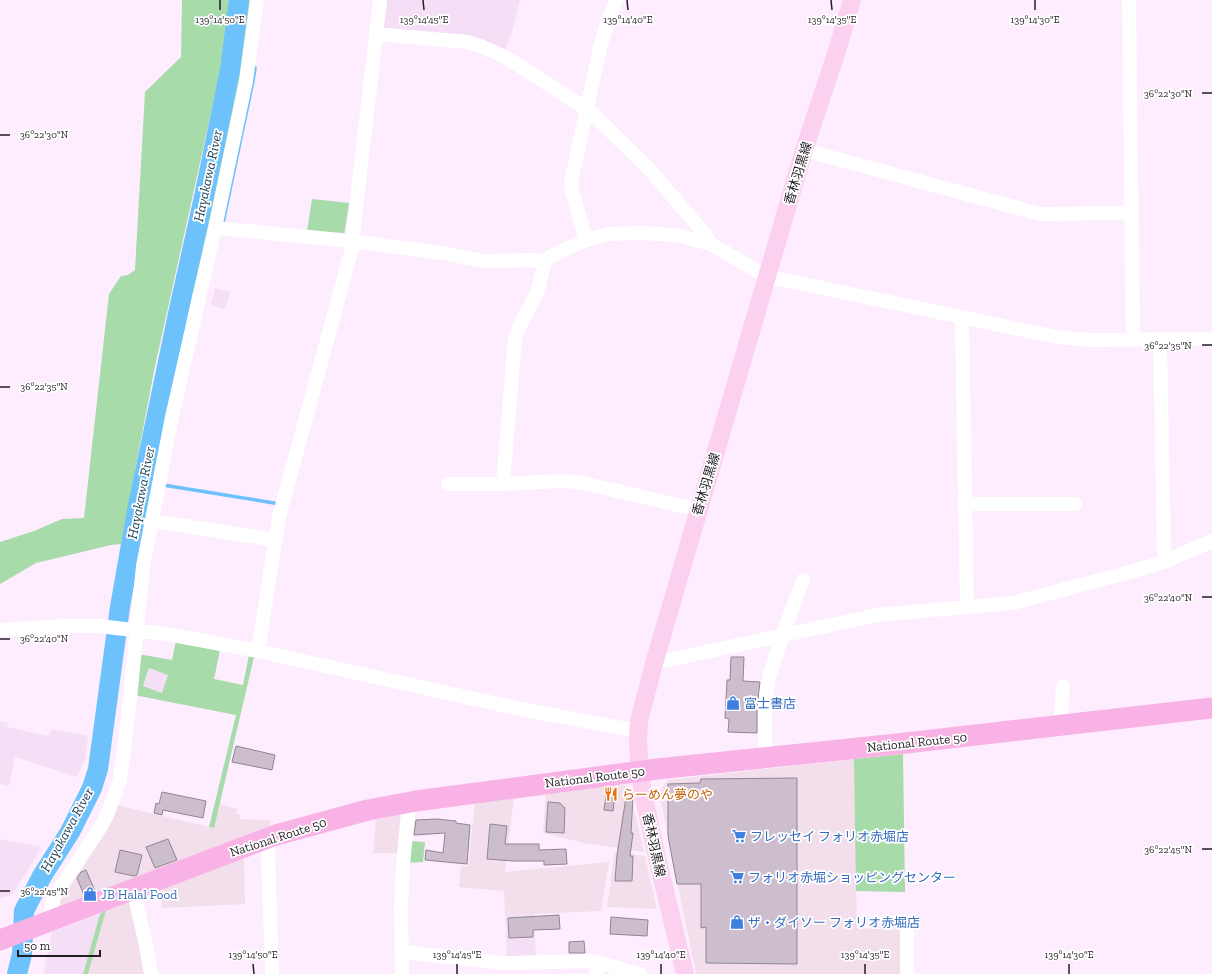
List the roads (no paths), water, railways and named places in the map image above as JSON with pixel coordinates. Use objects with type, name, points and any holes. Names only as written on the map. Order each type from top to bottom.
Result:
[{"type":"highway","name":"National Route 50","points":[[5,938],[266,839],[361,812],[409,802],[640,771],[906,744],[1212,708]]},
{"type":"main road","name":"香林羽黒線","points":[[685,974],[656,853],[640,771],[638,731],[641,713],[655,660],[804,150],[836,54],[852,0]]},
{"type":"street","points":[[46,922],[54,897],[98,831],[116,794],[123,758],[134,630],[143,566],[172,417],[215,228],[246,81],[256,0]]},
{"type":"street","points":[[258,651],[280,517],[349,259],[380,0]]},
{"type":"street","points":[[586,240],[572,191],[571,182],[600,48],[616,0]]},
{"type":"street","points":[[1129,0],[1133,340]]},
{"type":"street","points":[[376,34],[467,42],[483,47],[507,58],[586,109],[648,169],[705,234],[711,244]]},
{"type":"street","points":[[804,150],[1040,214],[1132,213]]},
{"type":"street","points":[[215,228],[352,241],[442,252],[483,261],[545,261]]},
{"type":"street","points":[[503,484],[515,340],[520,325],[538,294],[545,261],[553,255],[586,240],[609,234],[656,233],[676,235],[711,244],[768,276],[775,278],[963,318],[1057,336],[1078,339],[1212,339]]},
{"type":"street","points":[[963,318],[964,504],[967,607]]},
{"type":"street","points":[[1160,339],[1164,552],[1166,561]]},
{"type":"street","points":[[448,484],[503,484],[560,481],[579,482],[699,510]]},
{"type":"street","points":[[964,504],[1076,504]]},
{"type":"street","points":[[152,521],[276,540]]},
{"type":"street","points":[[655,660],[664,661],[877,615],[1024,600],[1134,571],[1166,561],[1212,542]]},
{"type":"street","points":[[767,758],[765,744],[769,679],[782,636],[803,580]]},
{"type":"street","points":[[0,630],[64,626],[104,627],[167,634],[258,651],[520,708],[638,731]]},
{"type":"street","points":[[1062,725],[1061,716],[1063,686]]},
{"type":"street","points":[[402,974],[401,908],[403,865],[409,802]]},
{"type":"street","points":[[266,839],[268,851],[272,974]]},
{"type":"street","points":[[133,889],[144,931],[151,974]]},
{"type":"street","points":[[906,928],[907,974]]},
{"type":"street","points":[[402,952],[504,963],[592,961],[596,968],[640,974]]},
{"type":"waterway","name":"Hayakawa River","points":[[17,974],[22,954],[24,911],[42,876],[70,832],[92,788],[98,769],[120,607],[138,505],[230,70],[239,0]]},
{"type":"waterway","points":[[223,223],[255,68]]},
{"type":"waterway","points":[[163,485],[278,504],[278,502]]},
{"type":"waterway","name":"Hayakawa River","points":[[138,505],[144,505]]},
{"type":"place","name":"富士書店","points":[[733,703]]},
{"type":"place","name":"らーめん夢のや","points":[[611,794]]},
{"type":"place","name":"フレッセイ フォリオ赤堀店","points":[[739,836]]},
{"type":"place","name":"フォリオ赤堀ショッピングセンター","points":[[737,877]]},
{"type":"place","name":"JB Halal Food","points":[[90,894]]},
{"type":"place","name":"ザ・ダイソー フォリオ赤堀店","points":[[737,922]]}]
